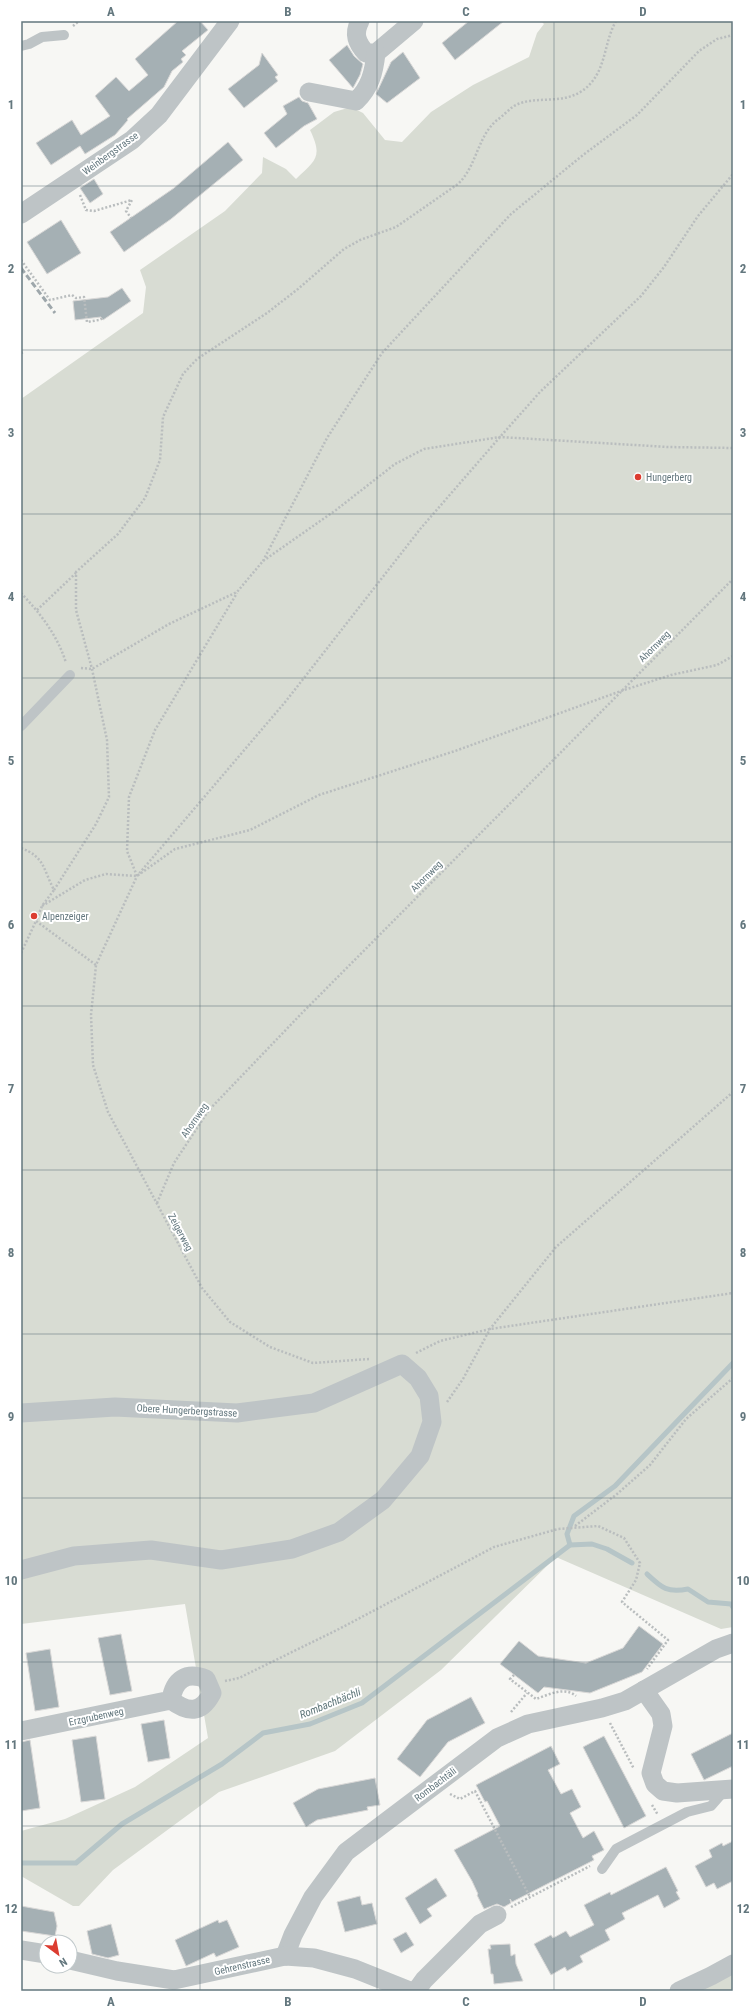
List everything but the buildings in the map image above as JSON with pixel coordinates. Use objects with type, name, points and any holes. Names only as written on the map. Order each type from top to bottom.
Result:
[{"type":"street","name":"Weinbergstrasse","points":[[21,214],[132,140],[159,115],[230,21]]},
{"type":"street","points":[[360,21],[355,36],[359,45],[366,53],[376,53],[414,21]]},
{"type":"street","points":[[309,92],[356,101],[365,93],[374,71],[376,53]]},
{"type":"street","points":[[21,1570],[74,1556],[151,1550],[221,1560],[292,1549],[339,1532],[383,1500],[420,1456],[432,1422],[429,1396],[418,1378],[402,1364]]},
{"type":"street","name":"Obere Hungerbergstrasse","points":[[21,1413],[115,1407],[237,1413],[314,1403],[402,1364]]},
{"type":"street","name":"Rombachtäli","points":[[285,1956],[293,1934],[313,1896],[346,1852],[497,1738],[528,1724],[568,1714],[602,1708],[625,1701],[716,1649],[733,1643]]},
{"type":"street","points":[[186,1676],[206,1679],[212,1693],[206,1704],[199,1709],[179,1707],[171,1700],[176,1686],[186,1676]]},
{"type":"street","points":[[644,1690],[660,1714],[663,1726],[651,1773],[655,1784],[663,1791],[677,1793],[729,1790]]},
{"type":"street","name":"Erzgrubenweg","points":[[21,1731],[171,1700]]},
{"type":"street","points":[[416,1991],[424,1980],[480,1924],[497,1915]]},
{"type":"street","points":[[21,1950],[38,1953]]},
{"type":"street","name":"Gehrenstrasse","points":[[78,1962],[117,1971],[174,1980],[285,1956],[314,1958],[355,1969],[383,1986],[410,1991]]},
{"type":"street","points":[[679,1991],[733,1964]]},
{"type":"lane","points":[[21,46],[29,44],[42,37],[64,35]]},
{"type":"lane","points":[[21,726],[70,675]]},
{"type":"lane","points":[[602,1869],[616,1849],[687,1812],[711,1806],[729,1790]]},
{"type":"path","points":[[37,610],[118,534],[145,498],[160,460],[163,417],[183,374],[197,359],[267,313],[298,290],[344,249],[360,240],[396,227],[458,184],[466,176],[478,146],[495,122],[514,106],[528,101],[554,100],[579,93],[591,83],[600,67],[605,45],[616,21]]},
{"type":"path","points":[[137,876],[127,851],[129,796],[155,730],[237,592],[263,561],[327,438],[382,353],[511,214],[583,154],[638,115],[699,51],[717,39],[733,35]]},
{"type":"path","points":[[137,876],[286,701],[421,528],[500,437],[540,392],[641,296],[664,267],[698,216],[733,174]]},
{"type":"path","points":[[71,181],[79,193],[86,210],[94,211],[132,200],[126,211],[131,218]]},
{"type":"path","points":[[21,260],[50,300],[72,295],[76,298],[84,297],[87,322],[103,318]]},
{"type":"path","points":[[263,561],[336,510],[409,455],[424,449],[441,445],[500,437],[668,447],[733,448]]},
{"type":"path","points":[[21,953],[42,906],[54,890],[96,824],[109,797],[107,740],[92,669],[76,610],[76,572]]},
{"type":"path","name":"Ahornweg","points":[[157,1204],[174,1163],[209,1110],[302,1013],[620,691],[733,579]]},
{"type":"path","points":[[92,669],[169,624],[237,592]]},
{"type":"path","points":[[21,593],[37,610],[62,649],[70,675]]},
{"type":"path","points":[[42,906],[85,880],[106,874],[137,876],[175,849],[250,830],[319,795],[455,750],[671,674],[717,665],[733,656]]},
{"type":"path","points":[[21,848],[41,859],[54,890]]},
{"type":"path","name":"Zeigerweg","points":[[137,876],[96,965],[91,1015],[93,1065],[108,1112],[202,1288],[230,1322],[270,1347],[313,1363],[371,1359]]},
{"type":"path","points":[[36,922],[96,965]]},
{"type":"path","points":[[432,1422],[464,1379],[490,1329],[556,1247],[733,1092]]},
{"type":"path","points":[[402,1364],[421,1350],[440,1341],[490,1329],[733,1293]]},
{"type":"path","points":[[574,1527],[617,1494],[650,1465],[686,1419],[733,1378]]},
{"type":"path","points":[[209,1685],[239,1678],[339,1628],[494,1547],[558,1529],[598,1526],[624,1538],[640,1563],[636,1580],[622,1602],[668,1640],[646,1668],[664,1680]]},
{"type":"path","points":[[514,1675],[510,1679],[536,1699],[562,1691],[572,1692]]},
{"type":"path","points":[[610,1722],[635,1771]]},
{"type":"path","points":[[433,1785],[460,1799],[475,1791],[530,1897]]},
{"type":"path","points":[[649,1799],[653,1806]]},
{"type":"path","points":[[497,1915],[591,1866],[602,1869]]},
{"type":"shaded area","points":[[541,21],[733,21],[733,1627],[721,1629],[556,1557],[441,1670],[335,1751],[219,1792],[113,1870],[79,1906],[73,1906],[21,1876],[21,1831],[65,1819],[135,1787],[208,1738],[185,1604],[21,1624],[21,399],[143,313],[146,287],[140,270],[225,211],[262,173],[263,157],[286,169],[296,179],[313,162],[317,152],[310,130],[334,112],[351,107],[363,113],[385,140],[402,142],[431,112],[473,85],[529,57],[537,33],[544,24]]},
{"type":"shaded area","points":[[733,1971],[733,1991],[691,1991]]},
{"type":"waterway","points":[[570,1545],[567,1534],[574,1516],[615,1486],[733,1363]]},
{"type":"waterway","name":"Rombachbächli","points":[[21,1863],[76,1863],[122,1824],[222,1764],[263,1733],[310,1724],[362,1703],[570,1545],[592,1544],[607,1549],[632,1563]]},
{"type":"waterway","name":"Rombachbächli","points":[[647,1574],[661,1586],[670,1590],[688,1589],[708,1602],[731,1604],[733,1607]]},
{"type":"railway","points":[[21,268],[55,313]]},
{"type":"place","name":"Hungerberg","points":[[638,477]]},
{"type":"place","name":"Alpenzeiger","points":[[34,916]]}]
